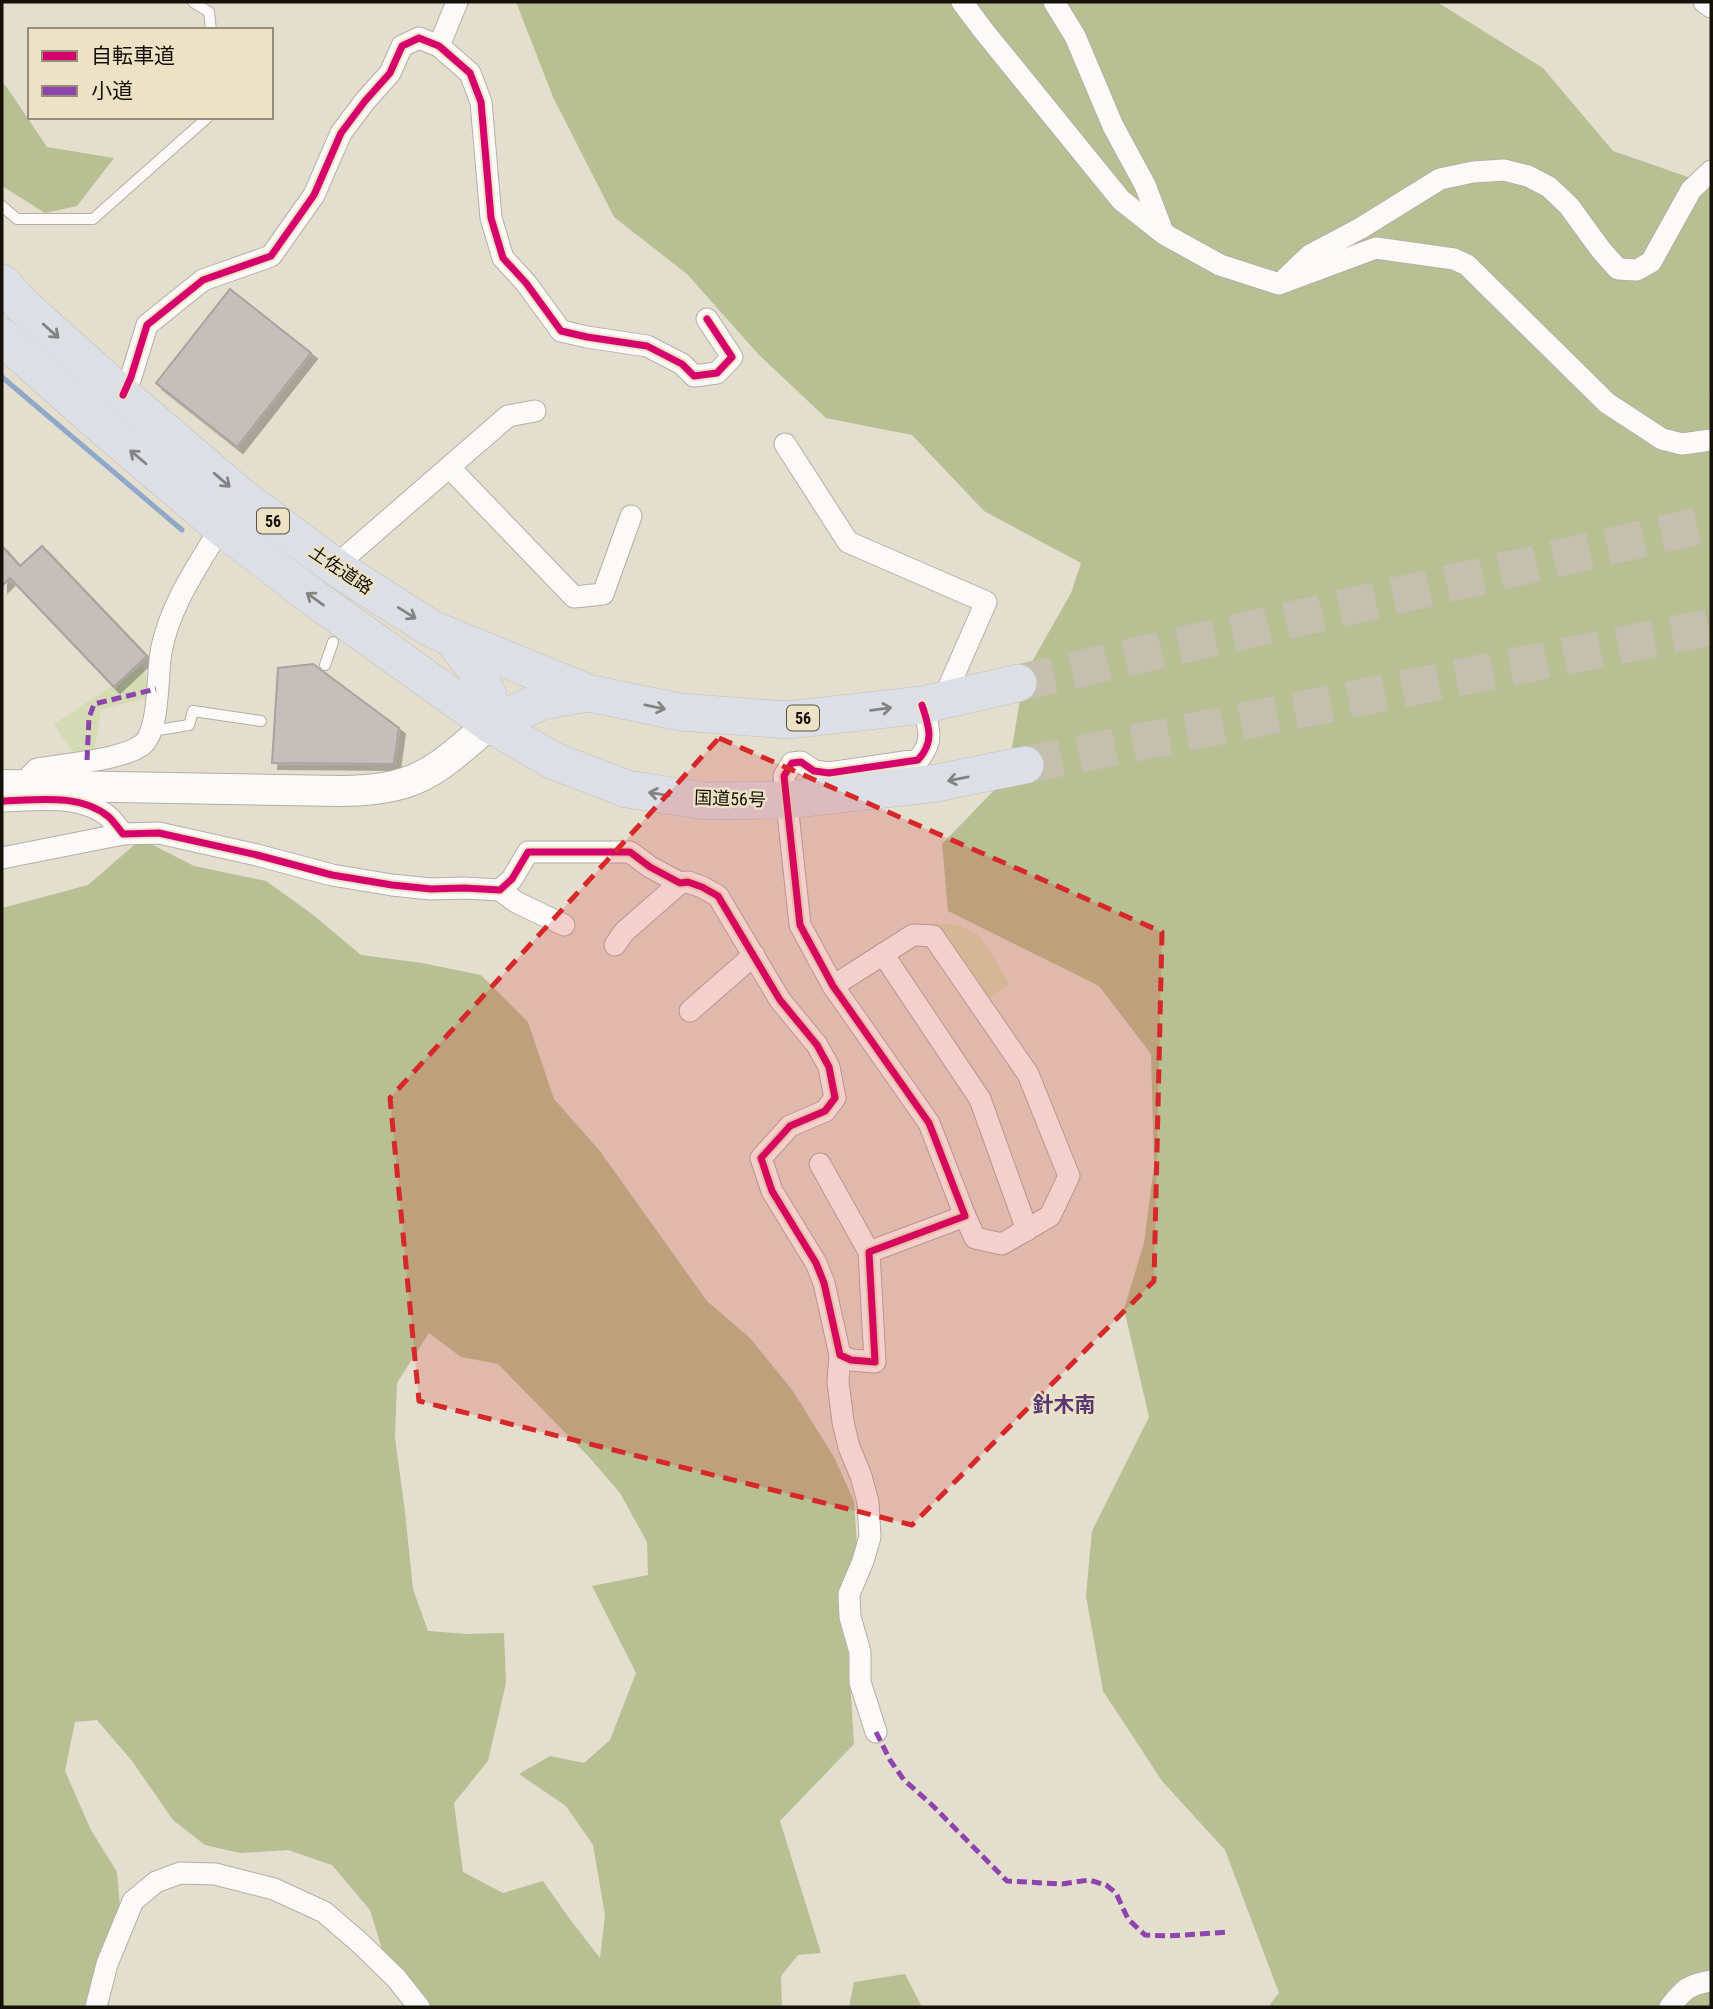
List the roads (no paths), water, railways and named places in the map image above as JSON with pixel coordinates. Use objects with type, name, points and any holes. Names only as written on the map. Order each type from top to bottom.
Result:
[{"type":"highway","name":"土佐道路","points":[[2,283],[23,306],[239,495],[338,569],[432,629],[588,693]]},
{"type":"highway","name":"土佐道路","points":[[2,337],[221,527],[314,598],[490,724]]},
{"type":"highway","points":[[451,638],[475,668],[488,695],[490,724],[542,701],[588,693]]},
{"type":"highway","name":"56","points":[[588,693],[680,712],[788,720],[933,702],[1018,683]]},
{"type":"highway","name":"国道56号","points":[[490,724],[554,761],[627,789],[705,801],[787,800],[937,783],[1025,765]]},
{"type":"street","points":[[439,46],[457,2]]},
{"type":"street","points":[[962,2],[1121,200],[1164,234],[1220,265],[1279,284],[1376,248],[1454,258],[1467,265],[1607,403],[1662,439],[1682,444],[1711,440]]},
{"type":"street","points":[[1054,2],[1075,36],[1113,126],[1145,185],[1164,234]]},
{"type":"street","points":[[1704,2],[1711,7]]},
{"type":"street","points":[[123,395],[147,325],[203,280],[271,256],[314,195],[341,133],[390,73],[402,46],[419,38],[439,46],[471,72],[481,102],[491,218],[503,258],[526,283],[561,331],[647,346],[682,365],[694,376],[718,373],[732,358],[707,318]]},
{"type":"street","points":[[1279,284],[1310,255],[1361,228],[1440,179],[1474,172],[1504,170],[1528,176],[1549,187],[1569,206],[1618,269],[1637,270],[1651,262],[1691,190],[1711,171]]},
{"type":"street","points":[[338,569],[349,554],[508,416],[535,411]]},
{"type":"street","points":[[785,444],[848,542],[986,602],[933,702],[928,749],[918,760],[829,773],[814,771],[801,762],[792,763],[784,776],[800,925],[833,986],[929,1123],[975,1238],[1002,1244],[1050,1216],[1069,1176],[1028,1074],[933,936],[913,934],[833,986]]},
{"type":"street","points":[[449,467],[574,597],[603,594],[631,516]]},
{"type":"street","points":[[10,791],[37,769],[121,754],[143,744],[152,730],[161,652],[170,617],[221,527]]},
{"type":"street","points":[[10,791],[370,790],[404,783],[429,772],[490,724]]},
{"type":"street","points":[[10,791],[85,804],[108,817],[123,834]]},
{"type":"street","points":[[2,858],[123,834],[159,833],[331,875],[431,889],[500,890],[516,902],[564,925]]},
{"type":"street","points":[[500,890],[512,878],[528,852],[630,852],[650,867],[680,883]]},
{"type":"street","points":[[615,945],[624,932],[680,883],[688,882],[718,896],[780,1000],[817,1045],[829,1067],[835,1098],[825,1111],[790,1126],[761,1158],[772,1191],[816,1263],[824,1283],[840,1355],[838,1382],[843,1422],[868,1502],[870,1537],[849,1594],[850,1617],[860,1652],[860,1682],[876,1732]]},
{"type":"street","points":[[883,954],[979,1099],[1027,1230]]},
{"type":"street","points":[[690,1011],[754,955]]},
{"type":"street","points":[[820,1164],[869,1252],[875,1362],[851,1360],[840,1355]]},
{"type":"street","points":[[869,1252],[965,1216]]},
{"type":"street","points":[[96,2007],[107,1964],[133,1900],[156,1882],[180,1873],[215,1874],[274,1889],[324,1912],[397,1978],[419,2007]]},
{"type":"street","points":[[1670,2007],[1684,1990],[1695,1984],[1711,1981]]},
{"type":"lane","points":[[193,2],[209,12],[211,28]]},
{"type":"lane","points":[[2,206],[17,219],[93,219],[206,119]]},
{"type":"lane","points":[[325,665],[333,642]]},
{"type":"lane","points":[[152,730],[188,725],[192,711],[261,721]]},
{"type":"waterway","points":[[2,377],[182,530]]},
{"type":"tunnel","points":[[1018,683],[1711,523]]},
{"type":"tunnel","points":[[1025,765],[1711,627]]},
{"type":"district","name":"針木南","points":[[1064,1405]]}]
